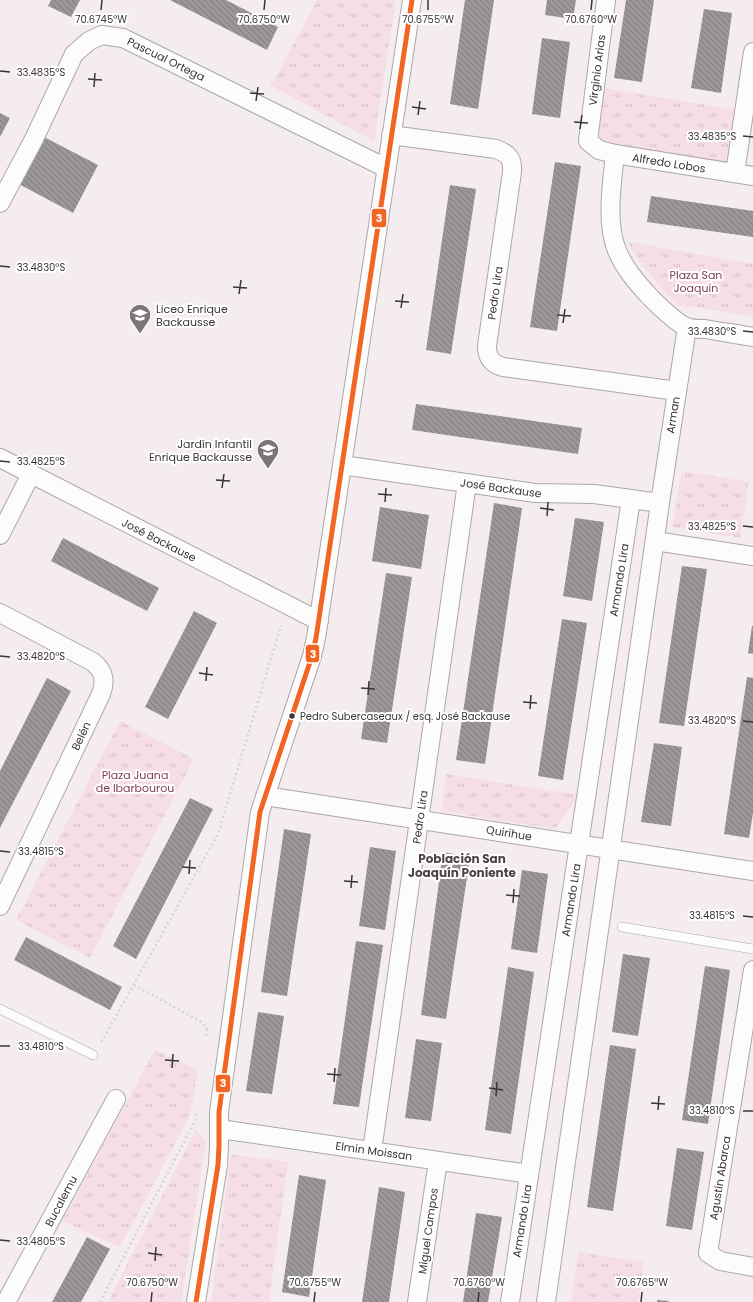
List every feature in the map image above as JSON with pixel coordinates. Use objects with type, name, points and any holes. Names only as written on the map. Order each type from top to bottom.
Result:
[{"type":"street","points":[[196,1302],[218,1165],[220,1129],[219,1112],[260,812],[312,656],[319,621],[412,0]]},
{"type":"street","name":"Virginio Arias","points":[[588,141],[606,0]]},
{"type":"street","name":"Pascual Ortega","points":[[0,203],[34,139],[74,54],[89,41],[102,35],[123,38],[386,168]]},
{"type":"street","points":[[735,173],[753,52]]},
{"type":"street","name":"Pedro Lira","points":[[391,135],[496,149],[504,152],[510,158],[513,165],[487,346],[487,354],[491,361],[496,365],[503,367],[677,391]]},
{"type":"street","name":"Alfredo Lobos","points":[[588,141],[599,150],[615,154],[753,176]]},
{"type":"street","points":[[615,154],[611,200],[612,230],[616,247],[622,261],[643,289],[667,312],[686,327],[753,337]]},
{"type":"street","name":"Arman","points":[[660,503],[686,327]]},
{"type":"street","name":"José Backause","points":[[0,458],[319,621]]},
{"type":"street","name":"José Backause","points":[[342,465],[534,493],[594,494],[660,503]]},
{"type":"street","points":[[0,535],[31,474]]},
{"type":"street","name":"Pedro Lira","points":[[372,1151],[467,483]]},
{"type":"street","name":"Armando Lira","points":[[510,1302],[631,499]]},
{"type":"street","points":[[546,1302],[660,503]]},
{"type":"street","points":[[655,541],[753,556]]},
{"type":"street","name":"Belén","points":[[0,613],[93,662],[99,667],[103,674],[104,681],[104,688],[0,906]]},
{"type":"street","name":"Quirihue","points":[[265,796],[753,871]]},
{"type":"street","name":"Agustín Abarca","points":[[753,970],[708,1253],[720,1261],[753,1267]]},
{"type":"street","name":"Bucalemu","points":[[6,1302],[116,1099]]},
{"type":"street","name":"Elmin Moissan","points":[[220,1129],[529,1174]]},
{"type":"street","name":"Miguel Campos","points":[[417,1302],[438,1161]]},
{"type":"lane","points":[[622,927],[753,949]]},
{"type":"lane","points":[[0,1009],[93,1055]]},
{"type":"path","points":[[98,1040],[102,1041],[218,834],[280,630],[289,606]]},
{"type":"path","points":[[134,985],[200,1021],[207,1029],[229,1038]]},
{"type":"path","points":[[206,1036],[207,1029]]},
{"type":"path","points":[[100,1302],[196,1119],[197,1111]]},
{"type":"green space","points":[[317,0],[396,0],[374,141],[271,86]]},
{"type":"green space","points":[[604,88],[737,110],[728,168],[594,148]]},
{"type":"green space","name":"Plaza San Joaquín","points":[[628,242],[753,264],[753,316],[679,305],[662,290],[637,258]]},
{"type":"green space","points":[[682,471],[749,482],[740,538],[672,527]]},
{"type":"green space","name":"Plaza Juana de Ibarbourou","points":[[120,721],[194,759],[90,958],[16,920]]},
{"type":"green space","points":[[446,774],[579,795],[555,829],[441,811]]},
{"type":"green space","points":[[155,1050],[198,1070],[190,1115],[120,1247],[62,1221]]},
{"type":"green space","points":[[196,1129],[206,1141],[181,1302],[108,1302]]},
{"type":"green space","points":[[231,1154],[288,1162],[269,1302],[211,1302]]},
{"type":"green space","points":[[578,1252],[644,1262],[638,1302],[571,1302]]},
{"type":"building","points":[[51,0],[80,0],[71,17],[48,6]]},
{"type":"building","points":[[170,0],[226,0],[278,27],[267,50]]},
{"type":"building","points":[[465,0],[494,0],[478,109],[450,104]]},
{"type":"building","points":[[547,0],[576,0],[573,19],[545,15]]},
{"type":"building","points":[[626,0],[654,0],[642,82],[614,78]]},
{"type":"building","points":[[704,9],[732,13],[721,93],[691,88]]},
{"type":"building","points":[[542,38],[570,42],[560,118],[532,114]]},
{"type":"building","points":[[0,113],[10,118],[0,137]]},
{"type":"building","points":[[44,137],[98,165],[73,213],[19,184]]},
{"type":"building","points":[[555,162],[581,166],[557,331],[530,327]]},
{"type":"building","points":[[450,185],[476,189],[451,354],[426,350]]},
{"type":"building","points":[[651,196],[753,211],[753,237],[647,222]]},
{"type":"building","points":[[416,404],[582,428],[578,454],[412,430]]},
{"type":"building","points":[[494,503],[522,508],[485,764],[456,760]]},
{"type":"building","points":[[380,507],[429,515],[421,569],[372,561]]},
{"type":"building","points":[[575,518],[604,522],[592,601],[563,596]]},
{"type":"building","points":[[63,538],[159,588],[147,611],[51,561]]},
{"type":"building","points":[[682,566],[707,569],[684,726],[659,723]]},
{"type":"building","points":[[386,573],[412,577],[387,743],[361,739]]},
{"type":"building","points":[[194,611],[217,623],[168,719],[145,707]]},
{"type":"building","points":[[562,619],[587,623],[563,780],[538,776]]},
{"type":"building","points":[[753,626],[753,654],[748,653]]},
{"type":"building","points":[[747,677],[753,678],[753,813],[749,838],[724,834]]},
{"type":"building","points":[[47,678],[71,691],[0,828],[0,771]]},
{"type":"building","points":[[654,743],[682,747],[671,826],[641,822]]},
{"type":"building","points":[[190,798],[213,809],[136,959],[113,946]]},
{"type":"building","points":[[284,829],[311,834],[287,996],[261,992]]},
{"type":"building","points":[[370,847],[396,851],[385,930],[359,926]]},
{"type":"building","points":[[443,852],[470,857],[446,1019],[421,1015]]},
{"type":"building","points":[[522,870],[548,874],[537,953],[511,949]]},
{"type":"building","points":[[26,937],[122,987],[110,1010],[14,960]]},
{"type":"building","points":[[356,941],[383,945],[359,1107],[333,1104]]},
{"type":"building","points":[[623,954],[650,958],[638,1036],[612,1032]]},
{"type":"building","points":[[705,966],[730,970],[708,1124],[682,1120]]},
{"type":"building","points":[[508,967],[534,972],[511,1134],[485,1130]]},
{"type":"building","points":[[258,1012],[284,1016],[272,1094],[246,1091]]},
{"type":"building","points":[[416,1039],[442,1043],[431,1121],[405,1118]]},
{"type":"building","points":[[610,1045],[636,1049],[613,1211],[587,1207]]},
{"type":"building","points":[[677,1148],[704,1152],[692,1230],[666,1226]]},
{"type":"building","points":[[299,1175],[326,1180],[309,1297],[282,1292]]},
{"type":"building","points":[[379,1187],[405,1192],[389,1302],[362,1302]]},
{"type":"building","points":[[476,1213],[502,1217],[488,1302],[463,1302]]},
{"type":"building","points":[[87,1237],[110,1249],[81,1302],[52,1302]]},
{"type":"building","points":[[657,1300],[669,1301],[657,1302]]},
{"type":"transit line","name":"3","points":[[196,1302],[218,1165],[219,1112],[260,812],[312,656],[316,638],[412,0]]},
{"type":"place","name":"Liceo Enrique Backausse","points":[[140,334]]},
{"type":"place","name":"Jardín Infantil Enrique Backausse","points":[[268,470]]},
{"type":"place","name":"Pedro Subercaseaux / esq. José Backause","points":[[292,716]]},
{"type":"district","name":"Población San Joaquín Poniente","points":[[462,866]]}]
